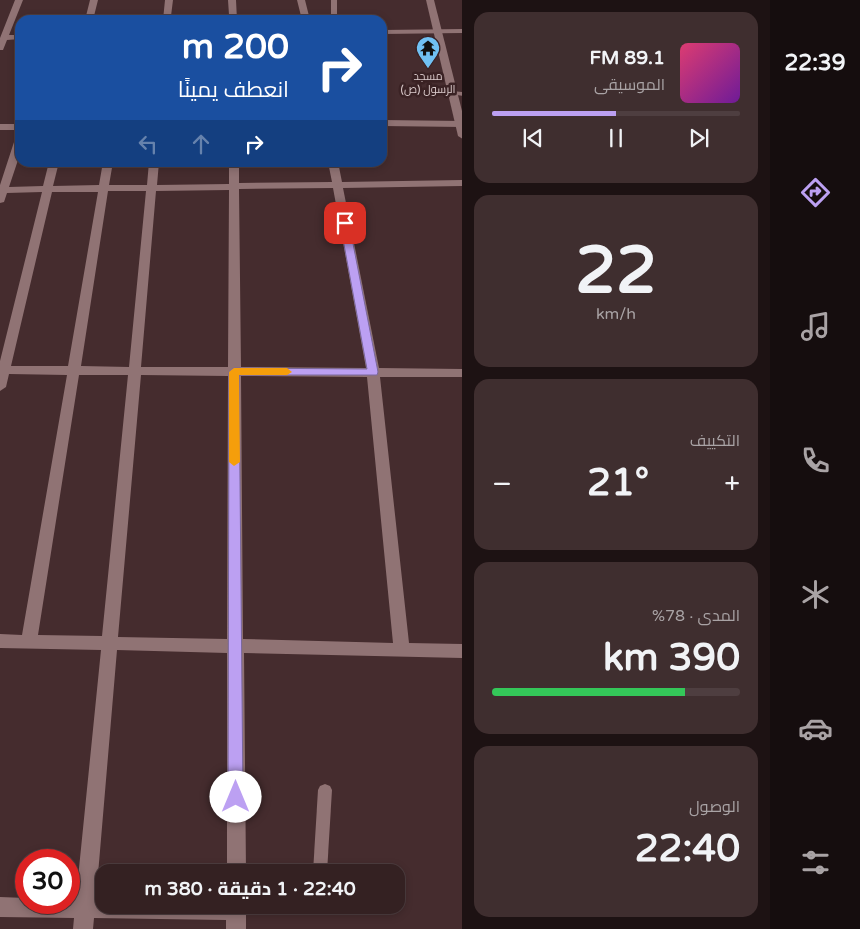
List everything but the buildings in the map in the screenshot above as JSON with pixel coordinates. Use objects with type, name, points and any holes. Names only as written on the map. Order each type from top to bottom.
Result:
[{"type":"street","points":[[0,48],[19,0]]},
{"type":"street","points":[[90,15],[94,0]]},
{"type":"street","points":[[167,15],[169,0]]},
{"type":"street","points":[[232,0],[233,15]]},
{"type":"street","points":[[301,0],[305,15]]},
{"type":"street","points":[[430,0],[461,124],[462,136]]},
{"type":"street","points":[[387,32],[462,31]]},
{"type":"street","points":[[4,38],[15,38]]},
{"type":"street","points":[[387,124],[461,124]]},
{"type":"street","points":[[0,127],[15,127]]},
{"type":"street","points":[[0,200],[15,153]]},
{"type":"street","points":[[0,387],[2,370],[53,167]]},
{"type":"street","points":[[29,642],[107,167]]},
{"type":"street","points":[[83,929],[153,167]]},
{"type":"street","points":[[234,167],[236,864]]},
{"type":"street","points":[[334,167],[373,372],[402,650]]},
{"type":"street","points":[[2,190],[462,182]]},
{"type":"street","points":[[2,370],[462,373]]},
{"type":"street","points":[[0,641],[462,651]]},
{"type":"street","points":[[0,907],[85,908],[236,915]]},
{"type":"lane","points":[[334,0],[334,15]]},
{"type":"lane","points":[[452,93],[462,94]]},
{"type":"lane","points":[[320,864],[325,790]]},
{"type":"slow traffic","points":[[234,462],[234,372],[287,372]]},
{"type":"place","name":"مسجد الرسول (ص)","points":[[428,69]]},
{"type":"route","points":[[236,797],[234,372],[373,372],[345,223]]}]
